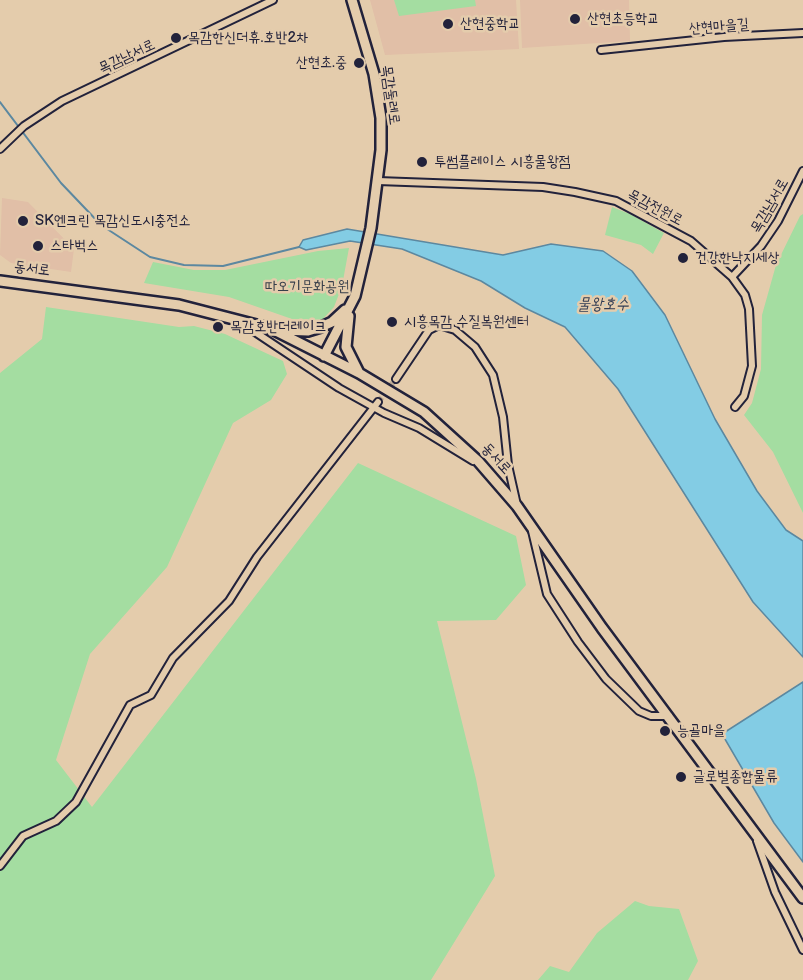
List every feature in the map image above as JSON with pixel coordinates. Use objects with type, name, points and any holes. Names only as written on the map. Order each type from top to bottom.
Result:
[{"type":"main road","name":"목감둘레로","points":[[352,0],[374,74],[381,118],[376,197],[355,297]]},
{"type":"main road","name":"동서로","points":[[0,280],[179,305],[272,329],[359,373],[424,412],[445,428],[518,506],[602,628],[803,898]]},
{"type":"main road","points":[[272,329],[292,332],[321,327],[342,314],[355,297]]},
{"type":"main road","points":[[324,356],[355,297]]},
{"type":"main road","points":[[355,297],[345,337],[346,346],[359,373]]},
{"type":"street","name":"목감남서로","points":[[0,149],[24,126],[62,101],[273,0]]},
{"type":"street","name":"산현마을길","points":[[601,50],[724,37],[803,33]]},
{"type":"street","name":"목감남서로","points":[[732,277],[761,246],[778,221],[803,171]]},
{"type":"street","name":"목감전원로","points":[[378,181],[543,187],[616,201],[691,241],[732,277],[745,295],[752,337],[749,382],[744,396],[735,407]]},
{"type":"street","points":[[234,319],[339,388],[419,428],[487,471]]},
{"type":"street","points":[[396,379],[429,330],[439,325],[455,330],[475,347],[493,375],[503,417],[508,465],[518,506]]},
{"type":"street","points":[[0,866],[23,836],[56,821],[76,802],[130,705],[151,695],[173,658],[229,601],[257,557],[376,405]]},
{"type":"street","points":[[531,525],[547,594],[578,642],[606,679],[639,711],[651,716],[669,716]]},
{"type":"street","points":[[754,832],[775,892],[803,950]]},
{"type":"shaded area","name":"산현중학교","points":[[370,0],[516,0],[519,49],[385,55]]},
{"type":"shaded area","name":"산현초등학교","points":[[520,0],[629,0],[630,41],[522,48]]},
{"type":"shaded area","points":[[2,198],[28,202],[74,249],[71,272],[11,263],[0,255]]},
{"type":"green space","points":[[394,0],[475,0],[476,6],[399,16]]},
{"type":"green space","points":[[612,207],[664,233],[653,254],[641,245],[605,235]]},
{"type":"green space","points":[[803,214],[803,513],[773,452],[744,415],[752,403],[761,369],[762,315],[776,265]]},
{"type":"green space","name":"따오기문화공원","points":[[349,248],[342,286],[334,307],[322,320],[292,319],[229,297],[144,283],[153,262],[194,270],[225,270],[318,251]]},
{"type":"green space","points":[[46,307],[179,327],[194,326],[225,334],[283,361],[287,374],[271,400],[233,423],[167,567],[90,654],[56,760],[92,807],[358,463],[516,536],[526,585],[496,620],[437,621],[476,779],[495,876],[431,980],[0,980],[0,373],[42,339]]},
{"type":"green space","points":[[635,901],[649,906],[679,909],[698,961],[688,980],[538,980],[550,966],[569,972],[597,933]]},
{"type":"water","name":"물왕호수","points":[[347,229],[503,255],[551,244],[603,251],[632,271],[665,315],[715,419],[757,491],[786,530],[803,541],[803,657],[753,602],[618,389],[565,327],[525,308],[481,281],[402,249],[350,241],[306,250],[299,247],[303,240]]},
{"type":"water","points":[[803,682],[803,862],[774,823],[722,734]]},
{"type":"waterway","points":[[0,102],[61,183],[101,225],[150,257],[184,265],[223,266],[299,247]]},
{"type":"tunnel","points":[[378,402],[396,379]]},
{"type":"place","name":"산현초등학교","points":[[575,19]]},
{"type":"place","name":"산현중학교","points":[[448,24]]},
{"type":"place","name":"목감한신더휴.호반2차","points":[[176,38]]},
{"type":"place","name":"산현초.중","points":[[359,63]]},
{"type":"place","name":"투썸플레이스 시흥물왕점","points":[[422,162]]},
{"type":"place","name":"SK엔크린 목감신도시충전소","points":[[23,221]]},
{"type":"place","name":"스타벅스","points":[[38,246]]},
{"type":"place","name":"건강한낙지세상","points":[[683,258]]},
{"type":"place","name":"시흥목감 수질복원센터","points":[[392,322]]},
{"type":"place","name":"목감호반더레이크","points":[[218,327]]},
{"type":"place","name":"능골마을","points":[[665,731]]},
{"type":"place","name":"글로벌종합물류","points":[[681,777]]}]
